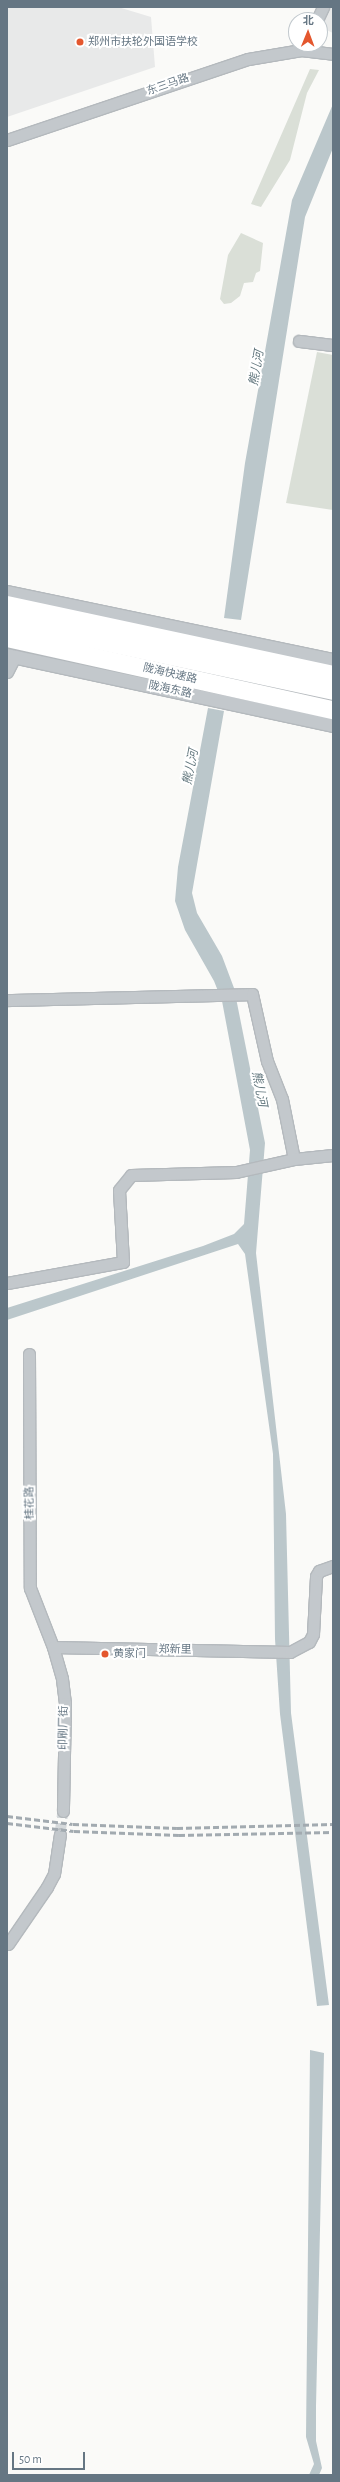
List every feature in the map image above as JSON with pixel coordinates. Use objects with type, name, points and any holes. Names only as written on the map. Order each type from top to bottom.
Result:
[{"type":"highway","points":[[7,605],[333,674]]},
{"type":"highway","name":"陇海快速路","points":[[7,621],[333,691]]},
{"type":"highway","name":"陇海快速路","points":[[7,638],[333,710]]},
{"type":"street","name":"东三马路","points":[[7,140],[248,59],[288,50]]},
{"type":"street","points":[[299,341],[333,345]]},
{"type":"street","points":[[7,592],[333,660]]},
{"type":"street","points":[[7,672],[11,656]]},
{"type":"street","name":"陇海东路","points":[[11,656],[333,725]]},
{"type":"street","points":[[7,1000],[240,996],[252,994],[266,1061],[282,1099],[294,1159]]},
{"type":"street","points":[[7,1283],[123,1262],[119,1190],[131,1175],[236,1172],[273,1165],[294,1159],[333,1155]]},
{"type":"street","name":"桂花路","points":[[29,1354],[30,1588],[53,1647]]},
{"type":"street","name":"郑新里","points":[[53,1647],[290,1652],[309,1642],[313,1634],[316,1576],[319,1571],[333,1566]]},
{"type":"street","name":"印刷厂街","points":[[53,1647],[65,1703],[63,1811]]},
{"type":"street","points":[[8,1944],[47,1887],[54,1874],[60,1834]]},
{"type":"shaded area","name":"郑州市扶轮外国语学校","points":[[7,7],[118,7],[151,17],[155,67],[7,117]]},
{"type":"shaded area","points":[[325,7],[333,7],[333,33],[328,31],[328,12],[324,12]]},
{"type":"shaded area","points":[[310,69],[319,70],[307,93],[290,160],[261,207],[251,204]]},
{"type":"shaded area","points":[[333,104],[333,148],[305,217],[241,620],[224,618],[245,463],[292,200]]},
{"type":"shaded area","points":[[241,233],[263,243],[260,271],[256,273],[253,282],[244,283],[240,296],[231,303],[224,304],[220,299],[228,255]]},
{"type":"shaded area","points":[[317,352],[333,355],[333,510],[286,503]]},
{"type":"shaded area","points":[[208,708],[224,711],[192,893],[197,913],[222,956],[234,988],[265,1143],[256,1253],[286,1514],[291,1713],[329,2005],[317,2006],[280,1714],[275,1639],[273,1454],[245,1254],[238,1244],[7,1320],[7,1308],[203,1246],[234,1234],[244,1224],[250,1150],[222,1001],[214,981],[185,930],[175,901],[178,867]]},
{"type":"shaded area","points":[[310,2050],[324,2053],[316,2406],[316,2441],[322,2468],[319,2475],[309,2475],[314,2464],[306,2437]]},
{"type":"tunnel","points":[[60,1834],[63,1811]]},
{"type":"railway","points":[[7,1816],[73,1824],[177,1828],[333,1824]]},
{"type":"railway","points":[[7,1823],[74,1831],[179,1835],[333,1832]]},
{"type":"place","name":"郑州市扶轮外国语学校","points":[[80,42]]},
{"type":"place","name":"黄家门","points":[[105,1654]]},
{"type":"water label","name":"熊儿河","points":[[257,368]]},
{"type":"water label","name":"熊儿河","points":[[191,767]]},
{"type":"water label","name":"熊儿河","points":[[259,1089]]}]
